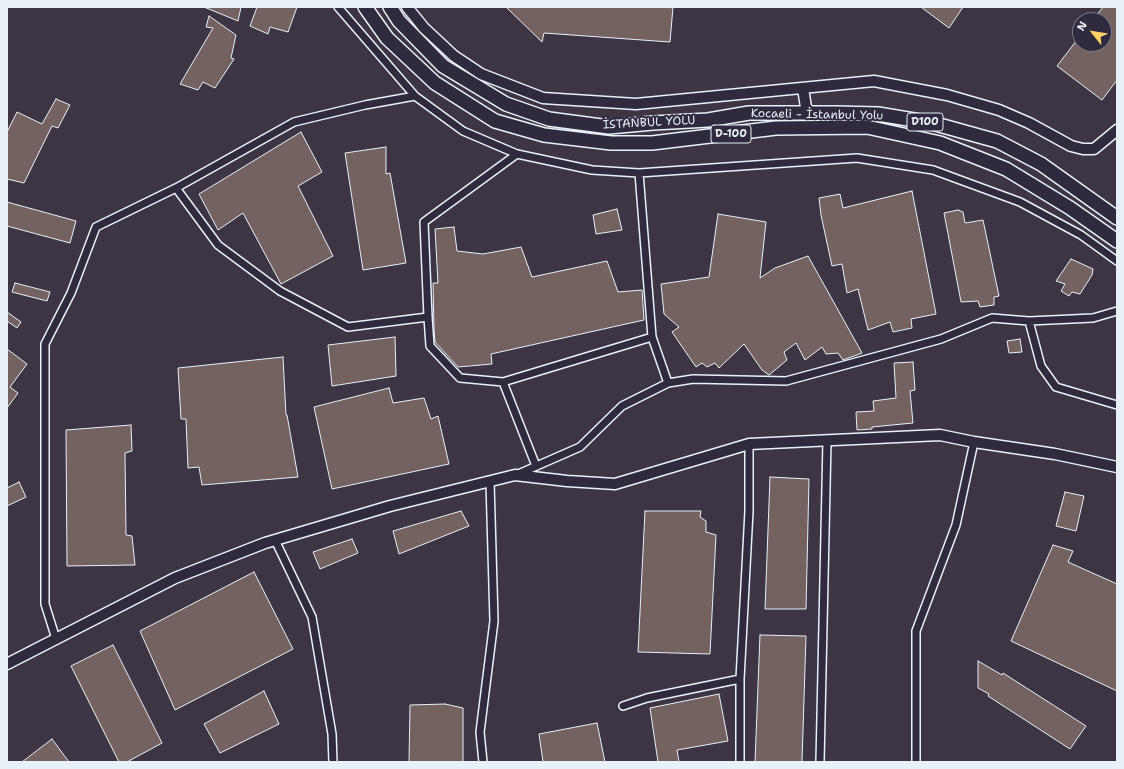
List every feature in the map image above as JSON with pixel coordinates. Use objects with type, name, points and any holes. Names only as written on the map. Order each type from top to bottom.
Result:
[{"type":"highway","name":"D-100","points":[[365,7],[387,38],[435,83],[496,121],[544,135],[611,143],[652,143],[776,128],[867,127],[940,143],[1006,169],[1070,208],[1117,241]]},
{"type":"highway","name":"İSTANBUL YOLU","points":[[390,7],[399,22],[443,66],[506,104],[549,120],[608,127],[708,120]]},
{"type":"highway","name":"Kocaeli - İstanbul Yolu","points":[[708,120],[749,113],[878,114],[932,123],[998,141],[1041,164],[1113,214]]},
{"type":"street","points":[[338,7],[415,96],[462,132],[517,154],[592,170],[639,173],[857,158],[933,170],[1020,202],[1081,235],[1117,261]]},
{"type":"street","points":[[407,7],[424,28],[454,56],[481,74],[543,98],[636,104],[874,81],[947,95],[998,110],[1030,123],[1071,146],[1083,149],[1094,149],[1117,130]]},
{"type":"street","points":[[802,88],[807,114]]},
{"type":"street","points":[[56,639],[45,604],[45,344],[71,293],[96,227],[176,188],[294,122],[365,105],[415,96]]},
{"type":"street","points":[[517,154],[424,222],[430,346],[460,378],[503,382],[652,337]]},
{"type":"street","points":[[639,173],[652,337],[668,383]]},
{"type":"street","points":[[176,188],[218,245],[280,291],[348,327],[428,317]]},
{"type":"street","points":[[7,664],[175,578],[274,540],[390,506],[515,475],[580,447],[622,406],[668,383],[693,379],[786,381],[941,339],[992,318],[1029,321],[1093,318],[1117,311]]},
{"type":"street","points":[[1029,321],[1041,366],[1056,386],[1117,405]]},
{"type":"street","points":[[503,382],[536,466]]},
{"type":"street","points":[[515,475],[567,481],[614,484],[749,444],[940,435],[974,442],[1055,454],[1117,467]]},
{"type":"street","points":[[820,762],[828,441]]},
{"type":"street","points":[[916,762],[916,631],[956,525],[974,442]]},
{"type":"street","points":[[740,762],[740,679],[749,511],[749,444]]},
{"type":"street","points":[[483,762],[480,732],[494,621],[490,482]]},
{"type":"street","points":[[274,540],[312,617],[332,734],[333,762]]},
{"type":"street","points":[[623,706],[647,698],[740,679]]},
{"type":"building","points":[[204,7],[241,7],[238,21]]},
{"type":"building","points":[[257,7],[297,7],[288,32],[270,27],[268,34],[250,26]]},
{"type":"building","points":[[506,7],[673,7],[670,42],[544,33],[542,42]]},
{"type":"building","points":[[921,7],[963,7],[949,28]]},
{"type":"building","points":[[1103,7],[1117,7],[1117,80],[1102,100],[1057,66],[1072,46],[1072,52],[1112,52],[1112,12],[1099,12]]},
{"type":"building","points":[[209,16],[236,35],[231,58],[234,59],[215,88],[203,82],[198,90],[180,84],[213,28],[206,27]]},
{"type":"building","points":[[56,99],[70,105],[58,128],[52,126],[24,183],[7,179],[7,132],[17,112],[42,124]]},
{"type":"building","points":[[301,132],[322,172],[298,186],[333,256],[281,284],[243,213],[218,230],[199,194]]},
{"type":"building","points":[[386,147],[386,174],[390,173],[406,263],[363,270],[345,153]]},
{"type":"building","points":[[912,191],[936,314],[911,319],[912,328],[893,332],[890,322],[868,330],[858,289],[847,293],[842,264],[832,266],[821,215],[819,198],[840,194],[843,208]]},
{"type":"building","points":[[7,202],[76,221],[70,243],[7,226]]},
{"type":"building","points":[[617,209],[622,230],[596,234],[593,215]]},
{"type":"building","points":[[958,210],[963,212],[965,223],[983,220],[999,296],[994,297],[994,305],[980,307],[978,301],[961,302],[944,213]]},
{"type":"building","points":[[718,214],[766,222],[760,278],[775,268],[808,256],[862,353],[843,360],[838,353],[826,354],[822,347],[805,360],[796,343],[784,352],[787,360],[769,375],[762,370],[744,344],[719,368],[715,363],[707,367],[702,363],[696,367],[672,332],[679,327],[664,314],[661,284],[709,277]]},
{"type":"building","points":[[454,227],[457,251],[483,254],[521,247],[532,277],[607,261],[618,292],[642,290],[644,320],[491,354],[492,364],[458,367],[435,342],[434,329],[433,283],[438,283],[435,229]]},
{"type":"building","points":[[1071,259],[1093,269],[1092,275],[1080,294],[1072,292],[1069,296],[1061,291],[1065,284],[1056,281]]},
{"type":"building","points":[[15,283],[50,292],[47,301],[12,292]]},
{"type":"building","points":[[7,312],[21,322],[17,328],[7,321]]},
{"type":"building","points":[[395,337],[396,376],[332,386],[328,345]]},
{"type":"building","points":[[1020,339],[1022,352],[1009,353],[1007,341]]},
{"type":"building","points":[[7,349],[27,364],[10,387],[18,393],[7,408]]},
{"type":"building","points":[[283,357],[286,415],[298,477],[202,485],[199,467],[188,468],[186,419],[181,419],[178,368]]},
{"type":"building","points":[[913,362],[915,390],[910,391],[913,423],[857,430],[856,412],[874,411],[873,401],[896,398],[894,363]]},
{"type":"building","points":[[389,388],[393,403],[424,398],[431,419],[438,416],[449,464],[332,489],[314,407]]},
{"type":"building","points":[[131,425],[132,451],[125,453],[126,535],[132,536],[135,565],[67,566],[66,430]]},
{"type":"building","points":[[770,477],[809,479],[806,609],[765,609]]},
{"type":"building","points":[[19,482],[26,497],[7,506],[7,488]]},
{"type":"building","points":[[1065,492],[1084,496],[1076,531],[1056,526]]},
{"type":"building","points":[[461,511],[469,526],[399,554],[393,531]]},
{"type":"building","points":[[645,511],[701,511],[700,517],[706,521],[706,532],[716,535],[710,654],[638,652]]},
{"type":"building","points":[[352,539],[358,553],[320,569],[313,552]]},
{"type":"building","points":[[1053,545],[1073,551],[1068,562],[1117,584],[1117,691],[1011,641]]},
{"type":"building","points":[[254,572],[293,649],[175,710],[140,631]]},
{"type":"building","points":[[760,635],[806,636],[802,762],[755,762]]},
{"type":"building","points":[[113,645],[162,743],[127,762],[119,762],[71,666]]},
{"type":"building","points":[[978,661],[1002,675],[1003,673],[1086,726],[1070,749],[978,688]]},
{"type":"building","points":[[264,691],[279,724],[220,753],[204,724]]},
{"type":"building","points":[[719,694],[728,741],[677,750],[679,762],[658,762],[650,708]]},
{"type":"building","points":[[445,704],[463,708],[463,762],[409,762],[410,705]]},
{"type":"building","points":[[597,723],[605,762],[543,762],[539,734]]},
{"type":"building","points":[[52,739],[69,762],[22,762]]}]
